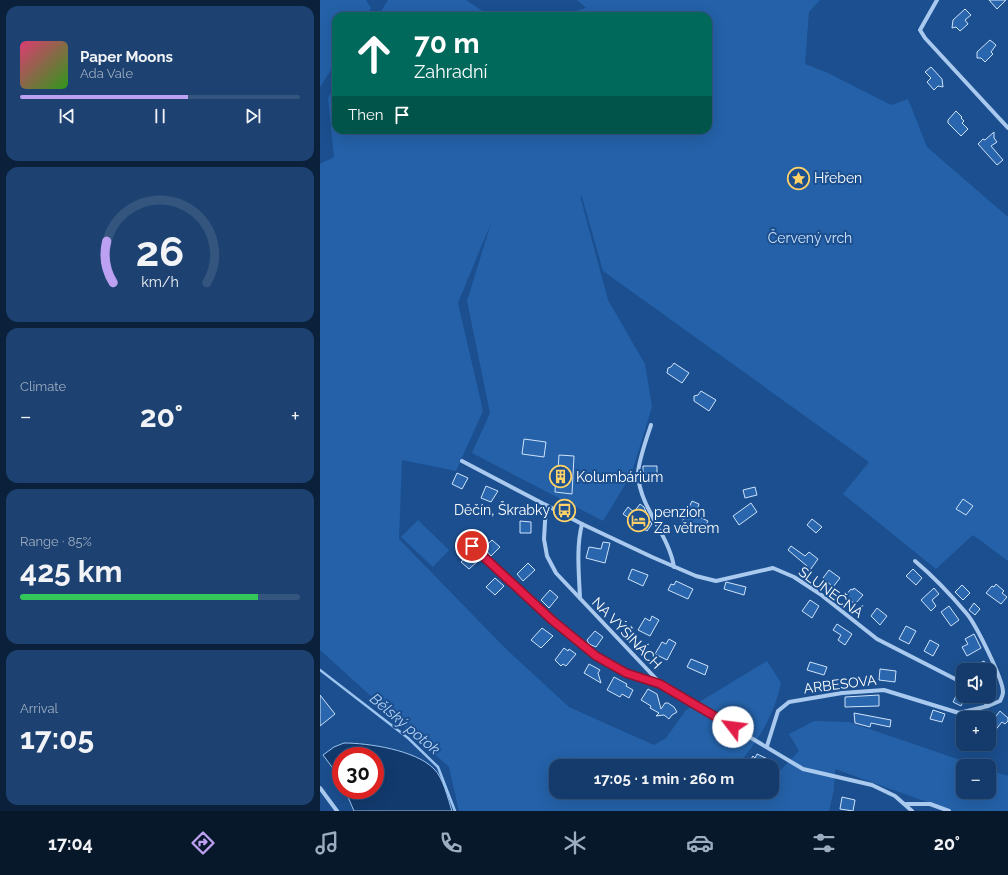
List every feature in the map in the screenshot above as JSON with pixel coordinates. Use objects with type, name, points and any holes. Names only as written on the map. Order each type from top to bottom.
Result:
[{"type":"street","points":[[937,0],[920,30],[925,38],[1008,128]]},
{"type":"street","points":[[651,425],[637,474],[646,504],[672,555],[674,567]]},
{"type":"street","name":"SLUNEČNÁ","points":[[462,461],[582,524],[696,576],[716,581],[773,568],[794,577],[820,594],[877,639],[956,679]]},
{"type":"street","name":"NA VÝŠINÁCH","points":[[546,505],[544,539],[547,556],[556,573],[660,684],[694,705],[759,741],[803,769],[872,785],[887,791],[906,804],[912,811]]},
{"type":"street","name":"NA VÝŠINÁCH","points":[[580,599],[579,558],[582,524]]},
{"type":"street","points":[[472,546],[552,620],[596,656],[626,673],[660,684]]},
{"type":"street","points":[[915,561],[931,575],[968,615],[988,650],[1003,692],[1000,701],[988,706],[986,703]]},
{"type":"street","name":"ARBESOVA","points":[[767,746],[778,712],[789,702],[842,693],[884,690],[959,712],[988,706]]},
{"type":"street","points":[[320,788],[337,811]]},
{"type":"street","points":[[906,804],[930,804],[950,811]]},
{"type":"green space","points":[[320,0],[366,0],[371,8],[368,12],[332,12],[332,68],[320,87]]},
{"type":"green space","points":[[388,0],[466,0],[484,12],[380,12]]},
{"type":"green space","name":"Červený vrch","points":[[577,0],[820,0],[809,12],[805,64],[826,72],[891,105],[908,99],[927,147],[1008,217],[1008,561],[973,535],[936,569],[843,494],[869,462],[603,271],[582,197],[580,196],[608,300],[645,364],[652,407],[631,475],[603,521],[472,453],[490,413],[467,301],[491,223],[458,303],[483,411],[456,471],[402,460],[399,539],[504,647],[569,707],[654,745],[666,738],[686,710],[767,661],[781,683],[770,717],[752,747],[743,759],[549,759],[549,799],[779,799],[779,772],[799,751],[789,734],[814,721],[849,722],[957,759],[956,759],[956,799],[996,799],[996,772],[1008,776],[1008,811],[952,811],[835,769],[834,790],[829,811],[459,811],[449,767],[320,650],[320,164],[334,157],[328,98],[332,92],[332,134],[712,134],[712,12],[572,12],[586,8]]},
{"type":"green space","points":[[418,520],[449,550],[433,567],[401,537]]},
{"type":"shaded area","points":[[344,743],[354,743],[382,747],[334,747]]},
{"type":"shaded area","points":[[384,747],[404,752],[416,757],[426,762],[434,769],[445,788],[452,811],[354,811],[349,799],[384,799]]},
{"type":"shaded area","points":[[332,748],[332,767],[323,755]]},
{"type":"building","points":[[989,0],[1006,0],[997,9]]},
{"type":"building","points":[[965,9],[971,15],[965,20],[968,24],[960,31],[956,27],[952,28],[953,20]]},
{"type":"building","points":[[990,40],[996,45],[991,52],[993,54],[985,62],[981,58],[977,58],[977,52]]},
{"type":"building","points":[[931,67],[942,79],[943,87],[938,86],[934,90],[927,82],[931,78],[925,72]]},
{"type":"building","points":[[956,111],[964,121],[962,123],[968,129],[961,136],[948,123],[948,120]]},
{"type":"building","points":[[994,132],[994,138],[997,142],[991,146],[1003,160],[997,165],[978,144]]},
{"type":"building","points":[[674,363],[689,373],[682,383],[667,373],[668,368]]},
{"type":"building","points":[[701,391],[716,400],[709,411],[694,401],[694,396],[698,395]]},
{"type":"building","points":[[524,439],[546,442],[544,457],[522,454]]},
{"type":"building","name":"Kolumbárium","points":[[559,455],[574,456],[572,494],[555,492],[556,468],[558,469]]},
{"type":"building","points":[[643,466],[657,466],[657,475],[643,474]]},
{"type":"building","points":[[457,473],[468,478],[462,489],[452,484]]},
{"type":"building","points":[[486,486],[498,491],[491,502],[481,498]]},
{"type":"building","points":[[755,487],[757,495],[745,498],[743,490]]},
{"type":"building","points":[[963,499],[973,506],[966,515],[956,509]]},
{"type":"building","points":[[692,501],[699,504],[695,515],[708,521],[702,533],[682,522]]},
{"type":"building","points":[[751,503],[757,512],[739,525],[733,516]]},
{"type":"building","name":"penzion Za větrem","points":[[640,504],[644,507],[647,514],[646,515],[652,524],[647,531],[623,514],[628,507],[634,512]]},
{"type":"building","points":[[812,519],[822,527],[816,533],[807,525]]},
{"type":"building","points":[[520,521],[531,522],[531,533],[520,533]]},
{"type":"building","points":[[492,540],[500,547],[491,556],[484,548]]},
{"type":"building","points":[[603,542],[610,543],[605,563],[586,558],[589,547],[601,549]]},
{"type":"building","points":[[791,546],[805,556],[809,552],[818,559],[808,573],[807,566],[788,550]]},
{"type":"building","points":[[470,553],[478,561],[469,569],[461,562]]},
{"type":"building","points":[[528,563],[535,570],[523,581],[517,574]]},
{"type":"building","points":[[632,569],[648,575],[643,586],[628,579]]},
{"type":"building","points":[[913,569],[922,578],[916,585],[906,576]]},
{"type":"building","points":[[829,570],[840,578],[833,587],[823,578]]},
{"type":"building","points":[[495,578],[504,586],[495,595],[486,587]]},
{"type":"building","points":[[676,581],[693,589],[688,599],[668,590],[671,584],[674,585]]},
{"type":"building","points":[[726,582],[746,587],[744,595],[724,589]]},
{"type":"building","points":[[996,584],[1004,591],[1002,593],[1007,597],[1001,604],[986,593]]},
{"type":"building","points":[[962,585],[970,593],[963,600],[955,592]]},
{"type":"building","points":[[833,588],[840,595],[835,601],[828,594]]},
{"type":"building","points":[[854,588],[863,595],[855,604],[845,596],[851,589],[853,590]]},
{"type":"building","points":[[934,588],[939,594],[932,600],[936,606],[931,611],[921,600]]},
{"type":"building","points":[[550,590],[558,597],[549,608],[541,600]]},
{"type":"building","points":[[810,600],[819,606],[812,618],[802,611]]},
{"type":"building","points":[[974,603],[980,609],[975,615],[969,610]]},
{"type":"building","points":[[949,606],[959,620],[951,626],[941,612]]},
{"type":"building","points":[[877,608],[887,616],[880,625],[871,616]]},
{"type":"building","points":[[652,616],[659,620],[650,636],[638,630],[645,618],[650,621]]},
{"type":"building","points":[[837,624],[852,634],[845,645],[838,640],[841,635],[833,630]]},
{"type":"building","points":[[906,626],[916,631],[909,644],[899,639]]},
{"type":"building","points":[[542,628],[553,636],[541,648],[531,640]]},
{"type":"building","points":[[595,631],[603,637],[596,647],[589,644],[587,640]]},
{"type":"building","points":[[974,634],[981,648],[967,656],[962,647],[968,644],[965,639]]},
{"type":"building","points":[[669,639],[676,643],[667,660],[655,654],[662,642],[666,644]]},
{"type":"building","points":[[930,640],[939,645],[933,656],[924,651]]},
{"type":"building","points":[[564,648],[568,651],[569,649],[576,654],[566,666],[563,664],[561,666],[555,660]]},
{"type":"building","points":[[691,659],[708,666],[705,675],[687,667]]},
{"type":"building","points":[[810,662],[827,667],[824,675],[807,670]]},
{"type":"building","points":[[589,664],[600,670],[598,673],[601,683],[584,673]]},
{"type":"building","points":[[880,669],[896,671],[895,682],[879,680]]},
{"type":"building","points":[[614,677],[627,684],[626,686],[633,690],[629,698],[622,694],[620,697],[607,690]]},
{"type":"building","points":[[648,689],[657,694],[661,709],[665,703],[668,703],[674,707],[677,712],[669,719],[664,715],[656,716],[659,713],[650,708],[651,706],[641,700]]},
{"type":"building","points":[[320,695],[335,714],[320,726]]},
{"type":"building","points":[[879,695],[879,706],[845,707],[845,697]]},
{"type":"building","points":[[956,696],[956,703],[962,703],[961,706],[953,702]]},
{"type":"building","points":[[933,710],[945,714],[942,722],[930,719]]},
{"type":"building","points":[[1000,711],[1008,718],[1008,721],[1005,724],[1002,722],[996,729],[996,716]]},
{"type":"building","points":[[854,713],[891,720],[890,727],[871,723],[870,727],[855,723]]},
{"type":"building","points":[[757,754],[768,759],[751,759],[753,756],[755,758]]},
{"type":"building","points":[[842,797],[855,800],[853,811],[840,809]]},
{"type":"waterway","name":"Bělský potok","points":[[320,670],[408,738],[438,767],[455,811]]},
{"type":"place","name":"Hřeben","points":[[798,178]]},
{"type":"place","name":"Kolumbárium","points":[[560,477]]},
{"type":"place","name":"Děčín, Škrabky","points":[[565,510]]},
{"type":"place","name":"penzion Za větrem","points":[[638,520]]},
{"type":"route","points":[[472,546],[552,620],[596,656],[626,673],[660,684],[733,727]]}]
